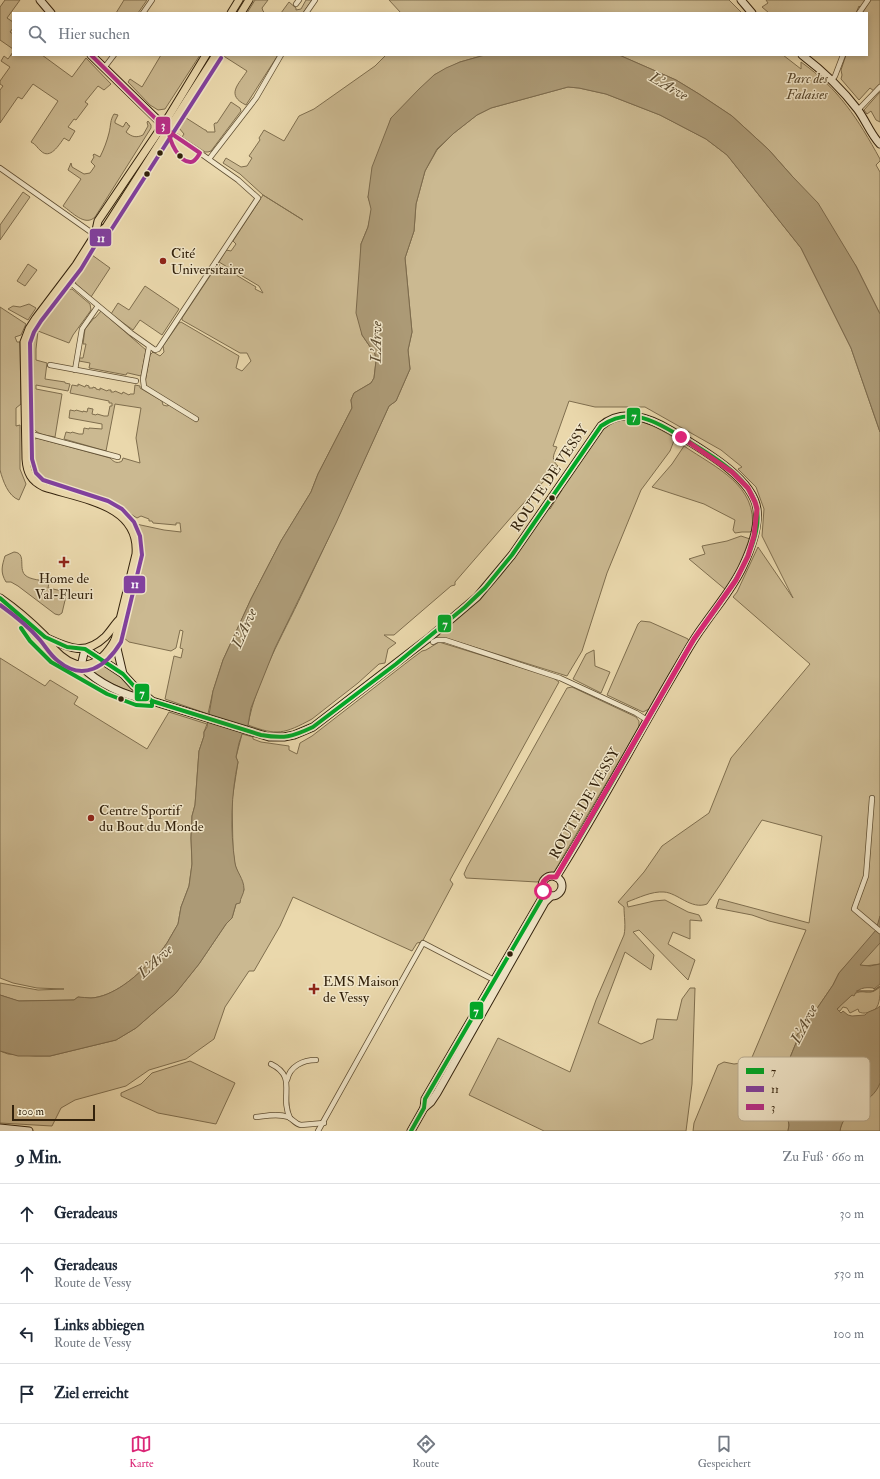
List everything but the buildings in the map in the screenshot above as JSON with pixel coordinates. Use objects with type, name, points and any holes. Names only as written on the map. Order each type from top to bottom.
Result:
[{"type":"main road","points":[[232,12],[239,0]]},
{"type":"main road","points":[[243,12],[249,0]]},
{"type":"main road","points":[[95,235],[98,221],[163,125],[205,56]]},
{"type":"main road","points":[[0,598],[45,637],[55,649],[72,663],[81,666],[88,665],[100,659],[115,640],[136,554],[135,538],[131,527],[122,517],[112,510],[94,502],[37,484],[29,474],[27,469],[24,346],[31,325],[66,279],[95,235],[106,227],[215,56]]},
{"type":"main road","points":[[45,637],[68,647],[85,649],[100,642],[119,620]]},
{"type":"street","points":[[40,0],[50,12]]},
{"type":"street","points":[[144,12],[152,0]]},
{"type":"street","points":[[307,12],[315,0]]},
{"type":"street","points":[[741,0],[751,12]]},
{"type":"street","points":[[860,12],[868,0]]},
{"type":"street","points":[[66,279],[149,347],[156,351],[258,198],[238,180],[168,130],[92,56]]},
{"type":"street","points":[[104,68],[113,56]]},
{"type":"street","points":[[209,160],[256,98],[280,56]]},
{"type":"street","points":[[803,56],[832,80],[858,110],[879,143],[880,151]]},
{"type":"street","points":[[832,80],[843,56]]},
{"type":"street","points":[[858,110],[880,87]]},
{"type":"street","points":[[0,168],[95,235]]},
{"type":"street","points":[[75,370],[82,329],[98,306]]},
{"type":"street","points":[[149,347],[143,379],[144,387],[196,418]]},
{"type":"street","points":[[50,366],[136,381]]},
{"type":"street","name":"ROUTE DE VESSY","points":[[152,700],[261,735],[289,737],[312,727],[396,664],[466,607],[485,588],[512,555],[601,426],[610,419],[625,415],[639,417],[657,423],[713,458],[736,476],[748,488],[757,509],[754,536],[743,567],[729,591],[694,639],[556,877]]},
{"type":"street","points":[[26,434],[31,434],[118,457]]},
{"type":"street","points":[[115,640],[123,674]]},
{"type":"street","points":[[433,642],[437,640],[445,640],[568,681],[636,713],[647,720]]},
{"type":"street","points":[[85,649],[123,674],[152,700],[140,699],[119,691],[95,678],[81,666],[85,649]]},
{"type":"street","points":[[872,798],[866,876],[854,909],[878,929]]},
{"type":"street","points":[[410,1131],[424,1108],[426,1099],[545,902],[561,890],[561,882],[556,877],[549,877],[544,880],[542,884],[543,891],[541,900],[496,982]]},
{"type":"street","points":[[543,891],[551,896]]},
{"type":"street","points":[[318,1131],[324,1123],[358,1058],[423,943],[496,982]]},
{"type":"street","points":[[271,1064],[286,1070],[303,1062],[316,1060]]},
{"type":"street","points":[[279,1068],[285,1074],[285,1102],[290,1118]]},
{"type":"street","points":[[286,1082],[293,1068]]},
{"type":"street","points":[[274,1115],[280,1112],[285,1102]]},
{"type":"street","points":[[256,1117],[274,1115],[290,1118],[298,1125],[324,1123]]},
{"type":"street","points":[[0,1128],[29,1131]]},
{"type":"green space","points":[[5,0],[20,0],[7,18],[12,21],[12,29],[10,32],[12,33],[12,48],[0,40],[0,7]]},
{"type":"green space","points":[[124,0],[147,0],[139,12],[117,12]]},
{"type":"green space","points":[[255,0],[268,0],[262,8],[264,12],[248,12]]},
{"type":"green space","points":[[306,0],[312,0],[304,12],[282,12],[289,2],[296,8],[296,10],[301,9]]},
{"type":"green space","points":[[389,0],[729,0],[741,12],[400,12]]},
{"type":"green space","points":[[766,0],[866,0],[861,8],[859,6],[856,12],[768,12],[762,7],[768,3]]},
{"type":"green space","points":[[870,0],[880,0],[880,84],[874,91],[870,88],[859,100],[841,79],[841,70],[846,56],[868,56],[868,12],[863,12]]},
{"type":"green space","points":[[12,53],[12,56],[43,56],[72,77],[86,58],[111,84],[104,90],[98,86],[85,102],[88,104],[76,120],[74,119],[68,127],[75,131],[69,141],[64,138],[57,148],[48,154],[44,153],[31,142],[58,101],[33,84],[22,99],[18,97],[0,123],[0,90],[3,86],[0,84],[0,81],[10,67],[1,61],[4,56],[8,59]]},
{"type":"green space","points":[[160,56],[199,56],[165,109],[158,110],[150,105],[128,82],[130,79],[142,87]]},
{"type":"green space","points":[[224,56],[277,56],[246,105],[236,97],[235,93],[247,71]]},
{"type":"green space","points":[[385,56],[481,56],[460,62],[434,75],[391,118],[368,197],[372,209],[368,227],[361,244],[362,335],[375,354],[376,361],[374,378],[371,383],[354,393],[351,400],[352,408],[318,474],[311,492],[281,541],[251,599],[223,660],[213,691],[208,714],[165,699],[174,656],[181,658],[183,649],[180,648],[183,631],[180,630],[176,648],[171,651],[129,642],[124,638],[123,633],[141,555],[142,541],[140,531],[136,524],[181,532],[180,523],[176,523],[176,525],[153,523],[152,521],[149,521],[149,519],[141,516],[137,518],[97,498],[48,484],[38,476],[35,471],[33,461],[33,442],[37,438],[110,458],[116,462],[122,461],[123,458],[140,463],[136,438],[141,408],[115,404],[106,451],[64,439],[66,432],[83,434],[84,428],[102,429],[102,424],[69,418],[70,410],[87,412],[88,408],[93,409],[92,414],[108,416],[110,406],[112,406],[112,403],[109,403],[109,401],[70,393],[72,385],[78,386],[78,384],[85,387],[86,385],[89,386],[89,388],[93,387],[100,390],[100,388],[107,391],[111,390],[111,392],[115,391],[122,394],[123,392],[129,395],[134,394],[135,385],[140,386],[140,388],[162,401],[163,405],[169,405],[146,386],[145,383],[150,355],[153,352],[160,356],[164,352],[163,346],[181,322],[239,356],[236,368],[242,371],[251,361],[247,353],[240,353],[182,320],[218,264],[256,287],[255,289],[263,293],[259,286],[219,262],[226,250],[231,251],[236,244],[233,241],[263,195],[240,174],[223,163],[226,158],[241,167],[247,166],[252,158],[249,156],[260,140],[259,138],[264,130],[284,141],[299,116],[314,109],[375,66]]},
{"type":"green space","name":"Parc des Falaises","points":[[621,56],[784,56],[801,69],[801,62],[837,94],[864,131],[880,159],[876,165],[880,172],[880,314],[856,266],[792,176],[769,150],[732,116],[676,80]]},
{"type":"green space","points":[[568,87],[579,88],[606,94],[660,115],[706,139],[727,155],[801,248],[851,348],[880,432],[880,964],[865,966],[849,962],[839,973],[833,985],[797,1035],[796,1043],[790,1057],[752,1057],[806,930],[769,921],[752,915],[716,908],[719,899],[809,923],[822,836],[762,820],[707,904],[696,905],[664,892],[650,894],[627,902],[628,907],[665,900],[688,912],[699,915],[702,921],[690,920],[690,939],[673,932],[668,944],[695,960],[688,980],[639,930],[633,932],[654,955],[651,970],[625,952],[598,1023],[641,1044],[653,1039],[657,1019],[677,1020],[682,999],[690,988],[695,988],[692,1084],[686,1131],[544,1131],[469,1095],[498,1038],[570,1072],[596,1000],[624,935],[624,907],[618,902],[644,872],[662,846],[709,813],[731,758],[810,664],[733,597],[737,592],[758,547],[793,598],[762,536],[764,509],[756,487],[738,469],[742,467],[721,450],[645,407],[595,407],[569,401],[553,446],[557,447],[553,457],[558,466],[455,582],[455,585],[451,586],[394,635],[384,635],[396,643],[388,649],[385,663],[379,664],[358,683],[312,719],[294,728],[274,732],[258,729],[248,725],[257,691],[271,658],[295,610],[389,406],[396,401],[410,369],[408,350],[412,332],[405,258],[414,231],[416,204],[425,171],[437,150],[454,133],[477,115],[491,108]]},
{"type":"green space","points":[[880,92],[880,122],[876,120],[871,111],[867,114],[864,110]]},
{"type":"green space","points":[[231,102],[240,108],[241,111],[211,151],[205,152],[182,137],[184,134],[179,128],[183,116],[207,132],[215,132],[214,124],[217,123]]},
{"type":"green space","points":[[114,114],[118,115],[115,123],[123,127],[126,122],[130,126],[126,132],[132,136],[136,137],[143,135],[148,126],[148,121],[151,128],[95,217],[91,220],[79,218],[63,206],[81,179],[68,170],[71,163],[72,167],[84,174],[90,173],[95,166],[91,162],[94,157],[93,155],[94,154],[100,157]]},
{"type":"green space","points":[[23,192],[30,197],[0,240],[0,225]]},
{"type":"green space","points":[[92,255],[110,268],[91,297],[76,284],[75,281]]},
{"type":"green space","points":[[28,264],[37,270],[25,286],[17,281]]},
{"type":"green space","points":[[145,286],[179,309],[162,335],[140,320],[133,330],[111,314],[118,303],[129,310]]},
{"type":"green space","points":[[72,289],[90,304],[91,310],[69,343],[38,331],[36,360],[47,363],[45,379],[70,384],[68,391],[36,385],[36,389],[62,394],[55,437],[38,433],[32,425],[30,345],[35,330],[49,309],[64,290]]},
{"type":"green space","points":[[29,304],[36,308],[28,320],[8,309],[13,306],[20,307]]},
{"type":"green space","points":[[0,307],[26,324],[21,335],[15,337],[17,342],[20,342],[21,404],[16,408],[16,426],[20,425],[20,469],[26,484],[19,500],[9,492],[4,483],[0,470]]},
{"type":"green space","points":[[101,311],[146,350],[141,376],[128,373],[126,375],[89,368],[90,363],[79,361],[79,358],[83,358],[86,344],[83,344],[85,329]]},
{"type":"green space","points":[[620,419],[642,422],[675,438],[670,451],[641,490],[607,573],[582,651],[567,676],[445,638],[433,639],[482,596],[500,576],[517,554],[548,508],[550,509],[562,490],[560,489],[602,429]]},
{"type":"green space","points":[[684,446],[721,470],[742,489],[752,514],[752,530],[750,532],[735,533],[733,530],[735,520],[704,504],[652,487],[672,464]]},
{"type":"green space","points":[[741,536],[750,539],[740,565],[726,590],[689,559],[705,554],[702,546],[727,541]]},
{"type":"green space","points":[[14,552],[20,555],[22,569],[27,577],[49,582],[48,588],[67,592],[62,613],[59,615],[55,614],[18,586],[11,582],[6,582],[2,572],[3,563],[5,556]]},
{"type":"green space","points":[[641,621],[650,622],[688,639],[689,642],[649,709],[643,712],[607,695],[638,624]]},
{"type":"green space","points":[[439,642],[552,677],[559,682],[450,880],[453,884],[422,942],[417,943],[412,951],[293,897],[280,926],[254,971],[249,971],[225,1007],[214,1039],[186,1059],[149,1070],[126,1086],[75,1100],[61,1108],[52,1126],[0,1123],[0,1051],[8,1054],[50,1056],[116,1040],[136,1028],[175,994],[232,918],[236,904],[244,890],[235,865],[233,851],[232,800],[238,762],[236,757],[242,734],[253,737],[253,739],[261,742],[289,746],[289,750],[297,754],[300,743],[312,736],[422,651]]},
{"type":"green space","points":[[594,650],[595,666],[610,672],[601,693],[573,679],[586,654]]},
{"type":"green space","name":"Centre Sportif du Bout du Monde","points":[[0,658],[45,686],[50,680],[78,697],[74,704],[147,749],[169,712],[207,724],[199,751],[195,805],[192,816],[192,864],[189,886],[181,907],[178,924],[154,961],[150,961],[124,985],[99,997],[78,997],[74,1000],[18,1001],[0,995],[0,983],[38,990],[64,989],[37,988],[13,983],[0,978]]},
{"type":"green space","points":[[102,663],[116,672],[140,696],[99,678],[91,672],[91,668]]},
{"type":"green space","points":[[572,687],[636,717],[639,721],[639,727],[554,872],[545,875],[540,881],[537,882],[466,878],[464,874],[467,867],[567,688]]},
{"type":"green space","points":[[880,987],[880,998],[875,1010],[862,1013],[859,1012],[858,1009],[850,1013],[847,1008],[843,1007],[840,1011],[837,1010],[854,994],[859,992],[873,992]]},
{"type":"green space","points":[[190,1061],[235,1083],[216,1124],[158,1113],[121,1096],[121,1093],[141,1084],[152,1073]]},
{"type":"green space","points":[[724,1062],[738,1064],[738,1121],[788,1121],[788,1131],[693,1131],[694,1123],[718,1065]]},
{"type":"green space","points":[[880,1082],[880,1131],[840,1131],[843,1121],[870,1121],[871,1096]]},
{"type":"water","name":"L'Arve","points":[[481,56],[621,56],[676,80],[732,116],[769,150],[818,203],[856,266],[880,314],[880,432],[851,348],[801,248],[727,155],[706,139],[660,115],[606,94],[579,88],[568,87],[491,108],[477,115],[437,149],[425,171],[416,204],[414,231],[405,258],[412,332],[408,350],[410,369],[396,401],[389,406],[336,523],[275,648],[251,708],[248,725],[242,734],[239,743],[236,757],[238,762],[234,787],[232,825],[235,863],[244,885],[244,891],[240,903],[236,904],[232,918],[175,994],[136,1028],[116,1040],[50,1056],[18,1056],[0,1051],[0,995],[19,1001],[74,1000],[78,997],[91,998],[107,994],[124,985],[150,961],[154,961],[178,924],[181,907],[189,886],[192,864],[192,816],[195,805],[199,751],[204,732],[207,727],[213,691],[223,660],[251,599],[281,541],[311,492],[318,474],[352,408],[351,400],[354,393],[371,383],[374,378],[376,361],[375,354],[362,335],[356,313],[361,244],[368,227],[371,209],[368,197],[372,167],[391,118],[434,75],[460,62]]},
{"type":"water","points":[[880,916],[880,943],[860,965],[870,966],[880,964],[880,984],[874,989],[867,988],[857,991],[854,996],[852,995],[837,1009],[841,1013],[843,1011],[852,1016],[865,1015],[880,1006],[880,1083],[870,1097],[870,1057],[790,1057],[796,1043],[797,1035],[833,985],[839,973],[876,930]]},
{"type":"water","points":[[788,1121],[844,1121],[840,1131],[788,1131]]},
{"type":"waterway","points":[[857,991],[873,991],[880,986]]},
{"type":"transit line","name":"3","points":[[92,56],[157,120],[175,136],[200,153],[195,160],[191,162],[182,159],[173,145],[169,131]]},
{"type":"transit line","name":"11","points":[[0,605],[31,630],[55,659],[67,667],[76,670],[85,671],[101,665],[115,651],[121,642],[142,555],[140,536],[134,522],[122,509],[108,501],[43,480],[36,473],[32,459],[30,343],[34,332],[41,321],[81,269],[99,239],[111,230],[221,58]]},
{"type":"transit line","name":"7","points":[[0,598],[45,637],[67,647],[85,649],[123,674],[133,685],[152,701],[261,735],[276,737],[293,735],[313,727],[396,664],[465,607],[485,588],[512,555],[601,426],[611,420],[631,416],[640,417],[659,424],[713,457],[737,476],[746,486],[753,498],[758,517],[756,531],[749,553],[731,588],[688,649],[556,877]]},
{"type":"transit line","name":"7","points":[[21,628],[30,641],[51,662],[107,694],[136,705],[152,706],[152,701]]},
{"type":"transit line","name":"7","points":[[411,1131],[424,1108],[425,1099],[541,900],[543,891]]},
{"type":"place","name":"Cité Universitaire","points":[[163,261]]},
{"type":"place","name":"Home de Val-Fleuri","points":[[64,562]]},
{"type":"place","name":"Centre Sportif du Bout du Monde","points":[[91,818]]},
{"type":"place","name":"EMS Maison de Vessy","points":[[314,989]]},
{"type":"route","points":[[543,891],[542,884],[544,880],[549,877],[556,877],[561,870],[677,667],[694,639],[729,591],[748,556],[754,536],[757,517],[757,509],[752,494],[742,480],[681,437]]}]
